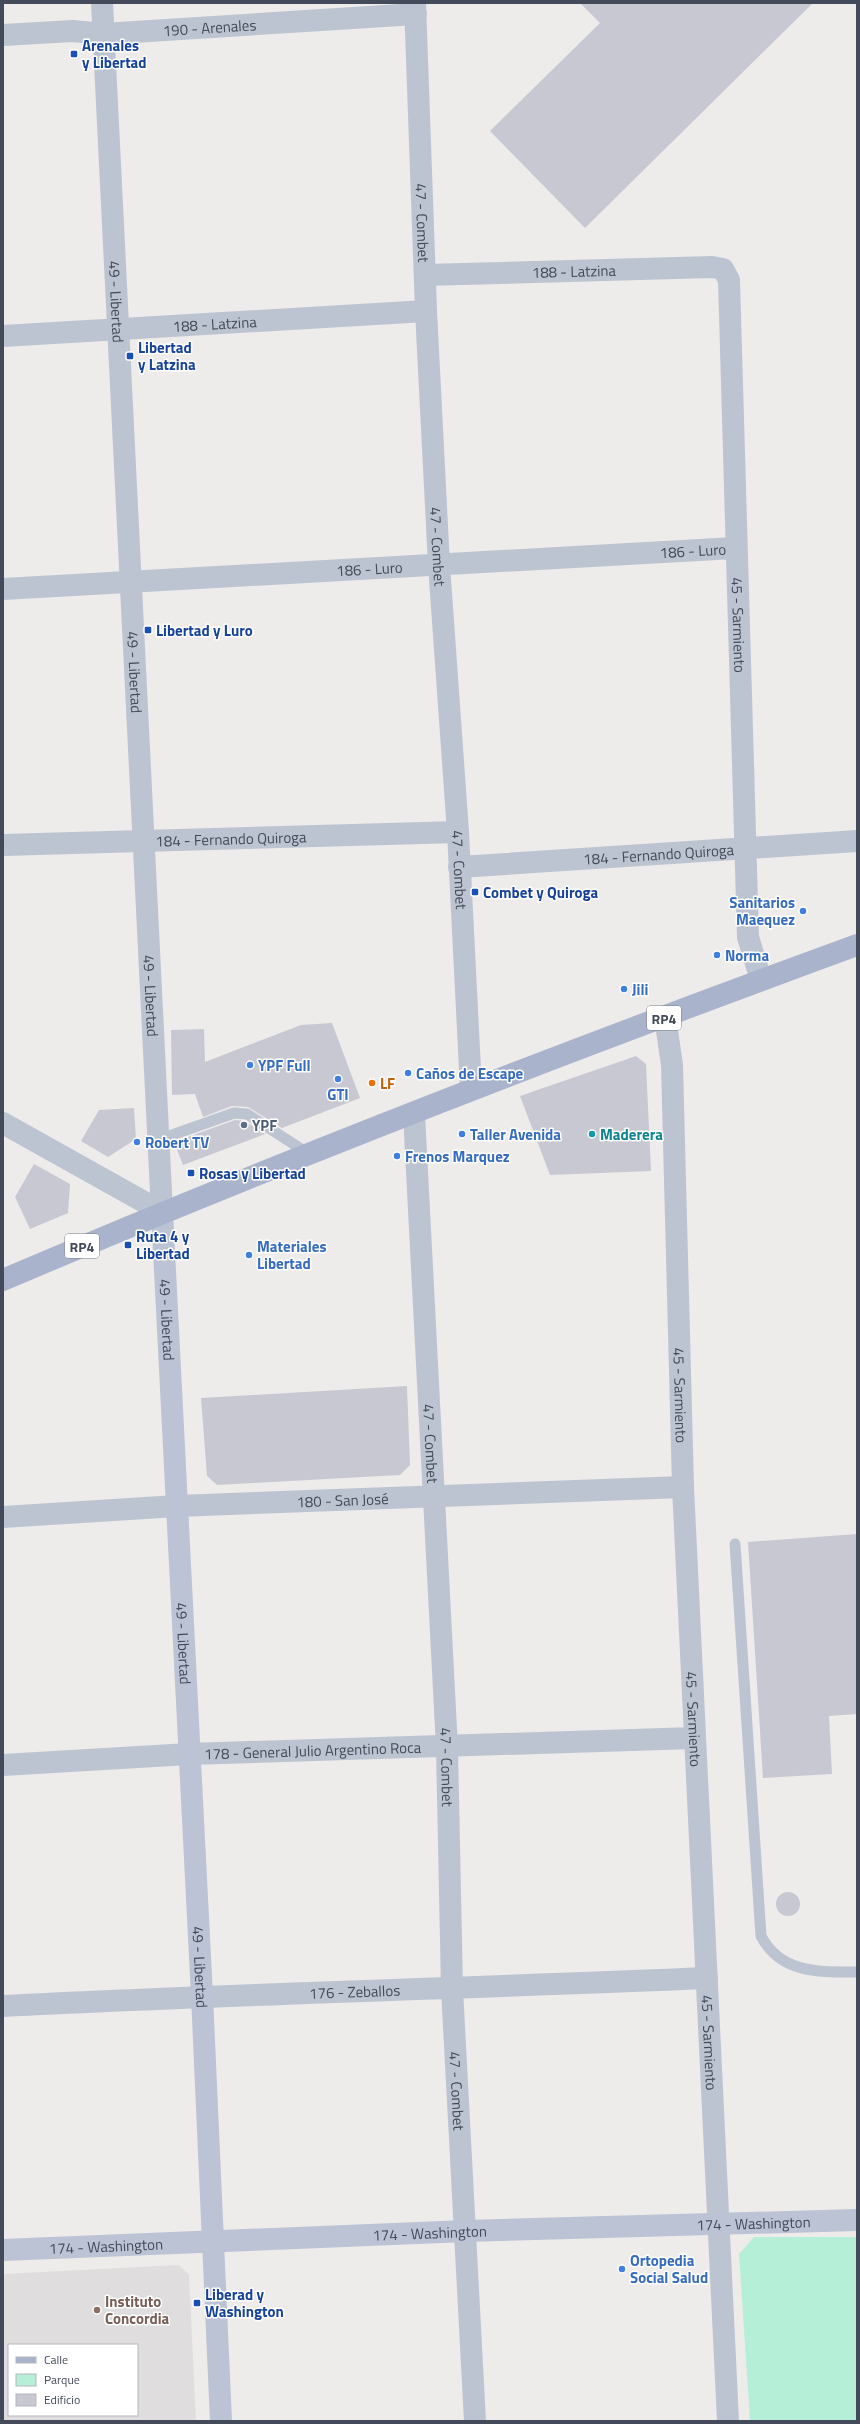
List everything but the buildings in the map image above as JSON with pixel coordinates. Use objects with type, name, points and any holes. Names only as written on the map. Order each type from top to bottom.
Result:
[{"type":"main road","name":"RP4","points":[[3,1280],[162,1212],[414,1114],[471,1089],[857,945]]},
{"type":"street","name":"49 - Libertad","points":[[102,3],[202,1996],[221,2421]]},
{"type":"street","name":"190 - Arenales","points":[[3,35],[73,31],[103,34],[416,9]]},
{"type":"street","name":"47 - Combet","points":[[416,9],[426,311],[439,565],[458,832],[471,1089]]},
{"type":"street","name":"188 - Latzina","points":[[425,274],[712,267],[724,269]]},
{"type":"street","name":"45 - Sarmiento","points":[[724,269],[729,280],[735,548],[748,937],[761,980]]},
{"type":"street","name":"188 - Latzina","points":[[3,336],[426,311]]},
{"type":"street","name":"186 - Luro","points":[[3,589],[132,583],[735,548]]},
{"type":"street","name":"184 - Fernando Quiroga","points":[[3,845],[458,832]]},
{"type":"street","name":"184 - Fernando Quiroga","points":[[459,868],[857,841]]},
{"type":"street","name":"45 - Sarmiento","points":[[665,1017],[672,1065],[682,1487],[728,2421]]},
{"type":"street","name":"47 - Combet","points":[[414,1114],[447,1748],[452,1989],[475,2421]]},
{"type":"street","points":[[3,1123],[162,1212]]},
{"type":"street","name":"180 - San José","points":[[3,1517],[177,1506],[433,1495],[682,1487]]},
{"type":"street","name":"178 - General Julio Argentino Roca","points":[[3,1765],[189,1754],[447,1748],[694,1738]]},
{"type":"street","name":"176 - Zeballos","points":[[3,2006],[202,1996],[452,1989],[707,1978]]},
{"type":"street","name":"174 - Washington","points":[[3,2250],[466,2231],[857,2220]]},
{"type":"lane","points":[[158,1140],[234,1113],[247,1114],[310,1155]]},
{"type":"lane","points":[[734,1544],[761,1936],[767,1947],[777,1957],[793,1966],[815,1972],[857,1972]]},
{"type":"shaded area","name":"Instituto Concordia","points":[[179,2265],[189,2275],[196,2421],[3,2421],[3,2274]]},
{"type":"green space","points":[[754,2237],[857,2237],[857,2421],[750,2421],[739,2254]]},
{"type":"place","name":"Arenales y Libertad","points":[[74,54]]},
{"type":"place","name":"Libertad y Latzina","points":[[130,356]]},
{"type":"place","name":"Libertad y Luro","points":[[148,630]]},
{"type":"place","name":"Combet y Quiroga","points":[[475,892]]},
{"type":"place","name":"Sanitarios Maequez","points":[[803,911]]},
{"type":"place","name":"Norma","points":[[717,955]]},
{"type":"place","name":"Jili","points":[[624,989]]},
{"type":"place","name":"YPF Full","points":[[250,1065]]},
{"type":"place","name":"Caños de Escape","points":[[408,1073]]},
{"type":"place","name":"GTI","points":[[338,1079]]},
{"type":"place","name":"LF","points":[[372,1083]]},
{"type":"place","name":"YPF","points":[[244,1125]]},
{"type":"place","name":"Taller Avenida","points":[[462,1134]]},
{"type":"place","name":"Maderera","points":[[592,1134]]},
{"type":"place","name":"Robert TV","points":[[137,1142]]},
{"type":"place","name":"Frenos Marquez","points":[[397,1156]]},
{"type":"place","name":"Rosas y Libertad","points":[[191,1173]]},
{"type":"place","name":"Ruta 4 y Libertad","points":[[128,1245]]},
{"type":"place","name":"Materiales Libertad","points":[[249,1255]]},
{"type":"place","name":"Ortopedia Social Salud","points":[[622,2269]]},
{"type":"place","name":"Liberad y Washington","points":[[197,2303]]},
{"type":"place","name":"Instituto Concordia","points":[[97,2310]]}]
